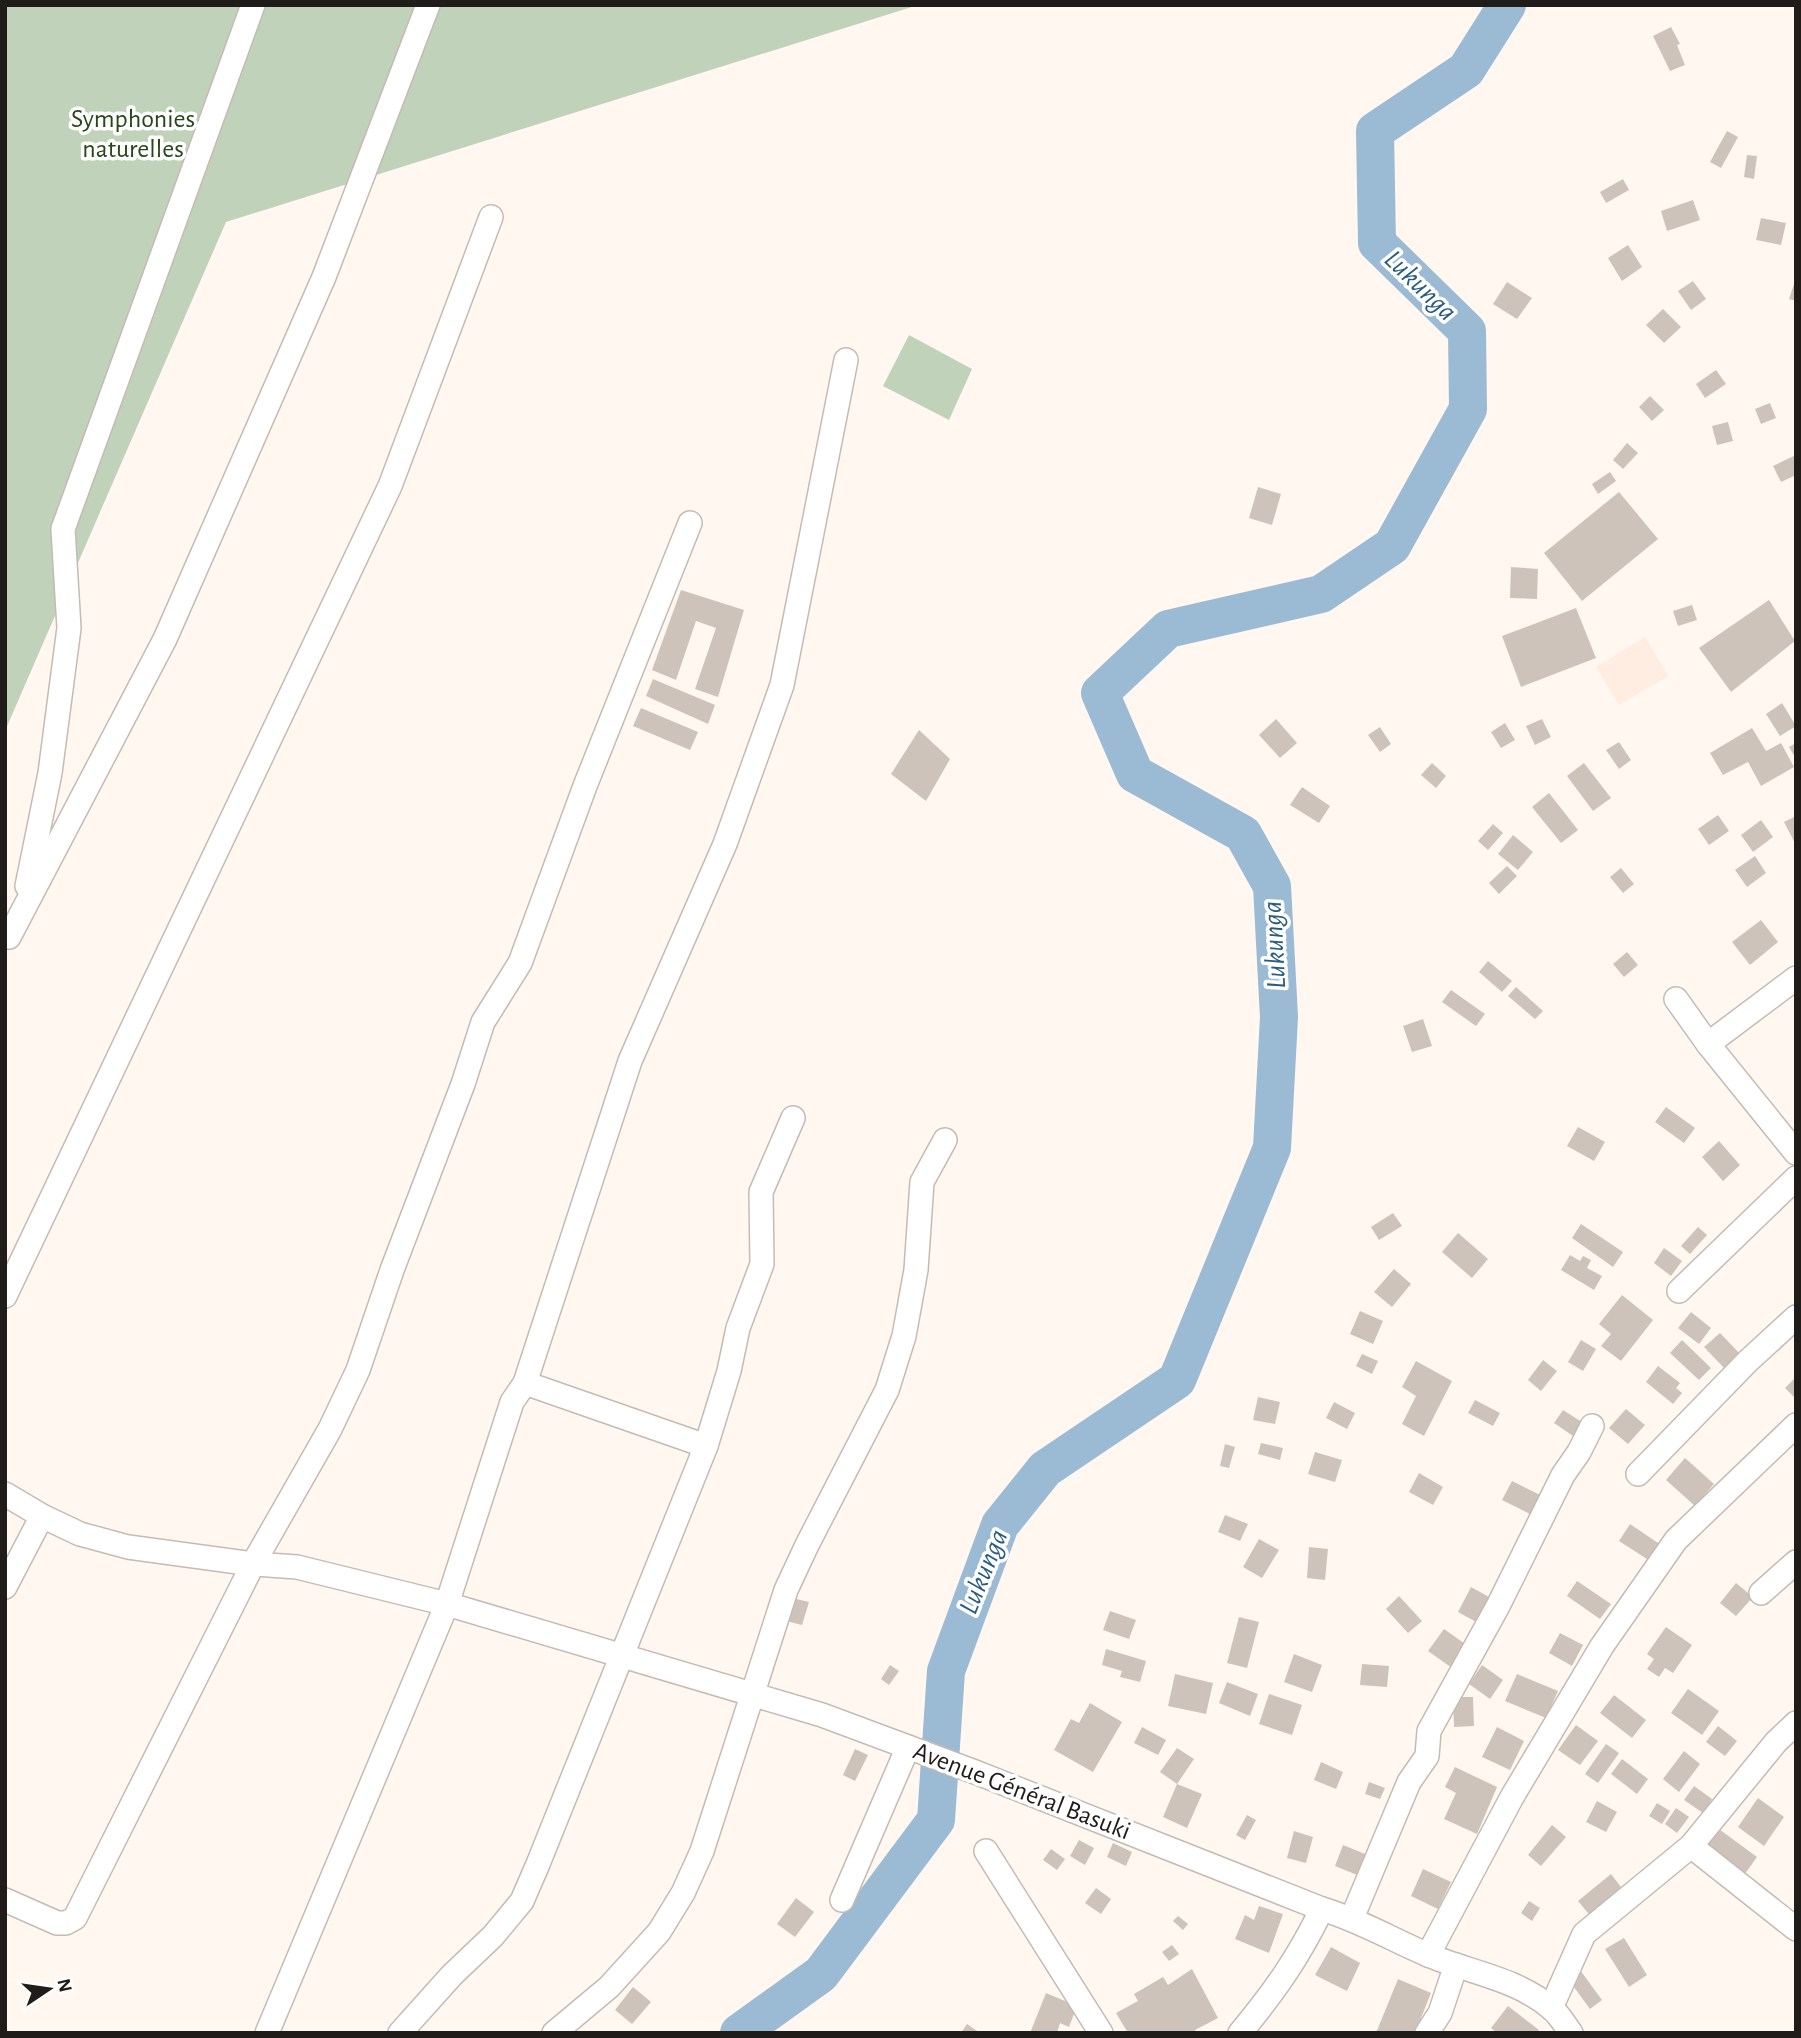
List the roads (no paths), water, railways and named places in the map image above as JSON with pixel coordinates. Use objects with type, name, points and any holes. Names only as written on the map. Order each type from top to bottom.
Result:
[{"type":"street","points":[[7,942],[25,895],[54,746],[69,628],[63,529],[253,5]]},
{"type":"street","points":[[7,942],[165,639],[324,277],[428,5]]},
{"type":"street","points":[[5,1296],[390,486],[491,216]]},
{"type":"street","points":[[267,2033],[447,1604],[512,1402],[525,1383],[630,1061],[725,844],[782,685],[846,360]]},
{"type":"street","points":[[5,1900],[57,1923],[66,1923],[75,1918],[253,1564],[330,1429],[358,1370],[392,1270],[463,1084],[483,1022],[520,963],[604,737],[690,523]]},
{"type":"street","points":[[1708,1044],[1796,978]]},
{"type":"street","points":[[1676,999],[1708,1044],[1796,1153]]},
{"type":"street","points":[[400,2033],[443,1984],[493,1936],[522,1901],[706,1446],[729,1371],[738,1328],[762,1264],[761,1192],[793,1118]]},
{"type":"street","points":[[554,2033],[609,1987],[659,1932],[683,1893],[702,1851],[786,1590],[887,1390],[904,1335],[916,1270],[922,1182],[945,1140]]},
{"type":"street","points":[[1679,1291],[1796,1178]]},
{"type":"street","points":[[1638,1474],[1748,1361],[1796,1317]]},
{"type":"street","points":[[525,1383],[706,1446]]},
{"type":"street","points":[[1428,1955],[1511,1797],[1602,1646],[1676,1541],[1796,1425]]},
{"type":"street","points":[[1352,1918],[1404,1793],[1427,1756],[1429,1731],[1498,1606],[1563,1475],[1592,1426]]},
{"type":"street","name":"Avenue Général Basuki","points":[[5,1494],[80,1534],[128,1547],[253,1564],[297,1567],[447,1604],[822,1715],[975,1772],[1322,1909],[1352,1918],[1428,1955],[1514,1987],[1551,2008],[1571,2033]]},
{"type":"street","points":[[5,1587],[42,1516]]},
{"type":"street","points":[[1762,1593],[1796,1562]]},
{"type":"street","points":[[1551,2008],[1584,1934],[1691,1846],[1776,1742],[1796,1723]]},
{"type":"street","points":[[842,1900],[908,1747]]},
{"type":"street","points":[[1691,1846],[1796,1929]]},
{"type":"street","points":[[986,1851],[1101,2033]]},
{"type":"street","points":[[1240,2033],[1276,1989],[1322,1909]]},
{"type":"street","points":[[1427,2033],[1440,2013],[1456,1965]]},
{"type":"waterway","name":"Lukunga","points":[[739,2033],[821,1974],[936,1820],[946,1671],[1000,1525],[1045,1469],[1177,1380],[1272,1148],[1279,1017],[1272,886],[1243,834],[1135,774],[1100,693],[1168,629],[1321,594],[1392,546],[1468,409],[1467,331],[1377,243],[1375,131],[1466,70],[1507,5]]},
{"type":"park label","name":"Symphonies naturelles","points":[[133,134]]}]
